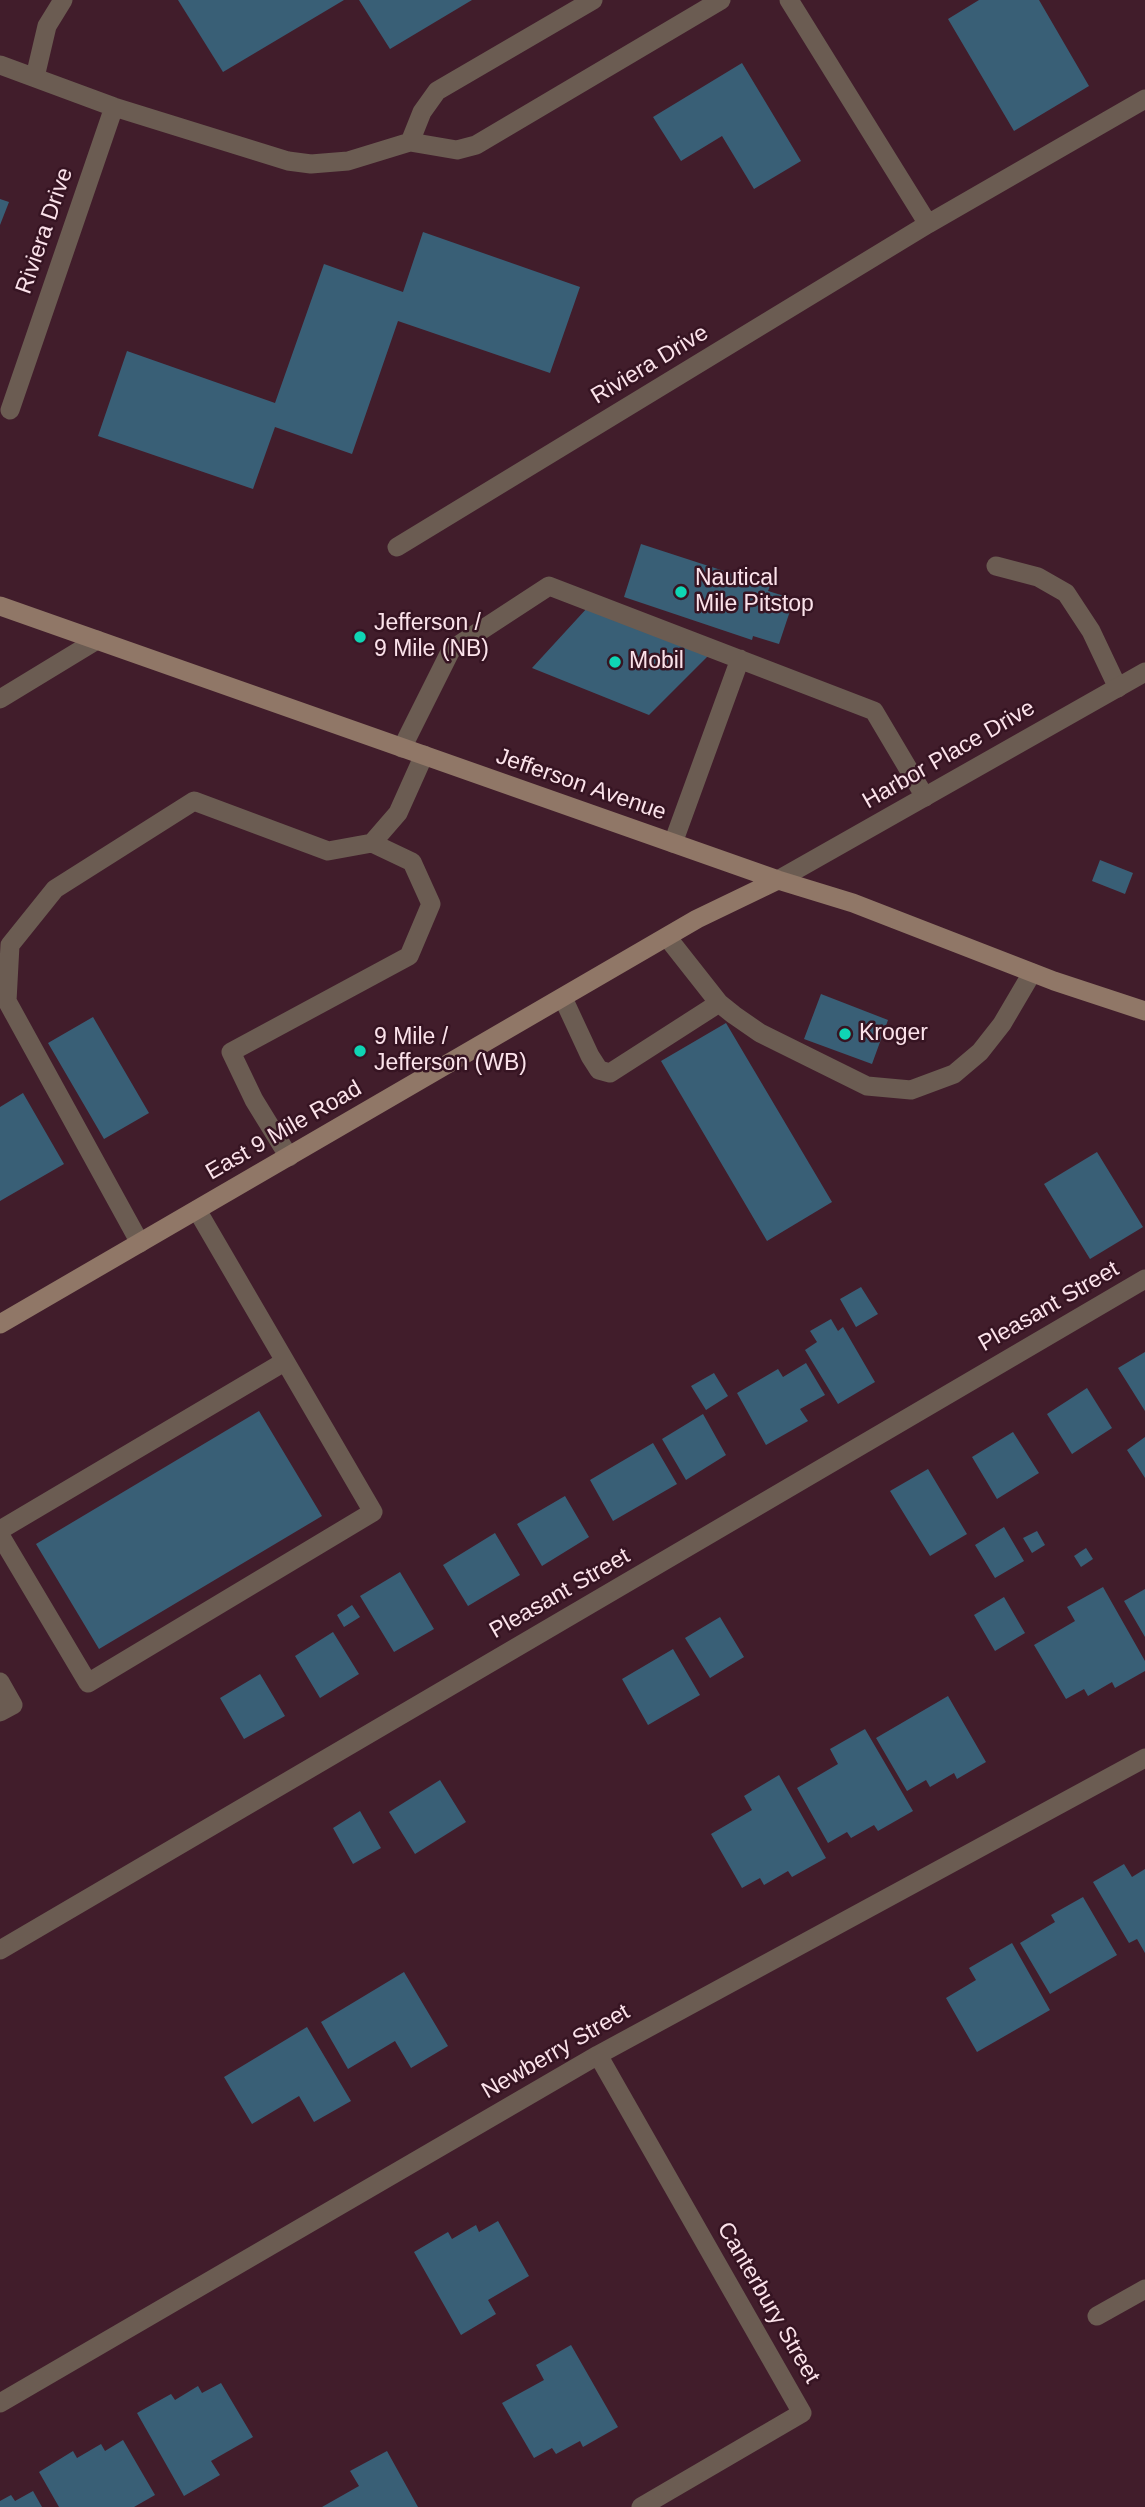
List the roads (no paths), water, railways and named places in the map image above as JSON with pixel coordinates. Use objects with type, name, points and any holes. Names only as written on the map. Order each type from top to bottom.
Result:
[{"type":"main road","name":"Jefferson Avenue","points":[[0,606],[778,880],[853,903],[1032,973],[1145,1011]]},
{"type":"main road","name":"East 9 Mile Road","points":[[0,1324],[697,919],[778,880]]},
{"type":"street","points":[[35,77],[47,26],[63,0]]},
{"type":"street","points":[[410,142],[422,112],[438,91],[593,0]]},
{"type":"street","points":[[0,65],[114,107],[288,162],[311,164],[348,160],[410,142],[457,150],[475,145],[721,0]]},
{"type":"street","points":[[789,0],[928,224]]},
{"type":"street","name":"Riviera Drive","points":[[397,547],[928,224],[1145,99]]},
{"type":"street","name":"Riviera Drive","points":[[10,410],[114,107]]},
{"type":"street","points":[[996,566],[1038,578],[1066,593],[1091,631],[1118,688]]},
{"type":"street","points":[[402,748],[451,650],[549,586],[874,711],[925,797]]},
{"type":"street","points":[[0,699],[97,640]]},
{"type":"street","points":[[673,843],[740,659]]},
{"type":"street","name":"Harbor Place Drive","points":[[778,880],[1145,673]]},
{"type":"street","points":[[372,843],[398,813],[424,755]]},
{"type":"street","points":[[140,1243],[6,1001],[10,945],[55,889],[194,801],[328,851],[372,843],[412,862],[431,904],[409,956],[232,1052],[254,1100],[289,1157]]},
{"type":"street","points":[[667,937],[719,1003],[760,1033],[867,1086],[911,1090],[954,1074],[980,1052],[1002,1024],[1032,973]]},
{"type":"street","points":[[562,998],[590,1056],[599,1070],[610,1073],[719,1003]]},
{"type":"street","points":[[197,1210],[373,1512],[88,1683],[0,1532],[284,1362]]},
{"type":"street","name":"Pleasant Street","points":[[0,1950],[1145,1279]]},
{"type":"street","points":[[0,1682],[13,1704],[0,1712]]},
{"type":"street","name":"Newberry Street","points":[[0,2403],[598,2055],[1145,1758]]},
{"type":"street","name":"Canterbury Street","points":[[598,2055],[802,2413],[641,2507]]},
{"type":"street","points":[[1097,2316],[1145,2289]]},
{"type":"place","name":"Nautical Mile Pitstop","points":[[681,592]]},
{"type":"place","name":"Jefferson / 9 Mile (NB)","points":[[360,637]]},
{"type":"place","name":"Mobil","points":[[615,662]]},
{"type":"place","name":"Kroger","points":[[845,1034]]},
{"type":"place","name":"9 Mile / Jefferson (WB)","points":[[360,1051]]}]
